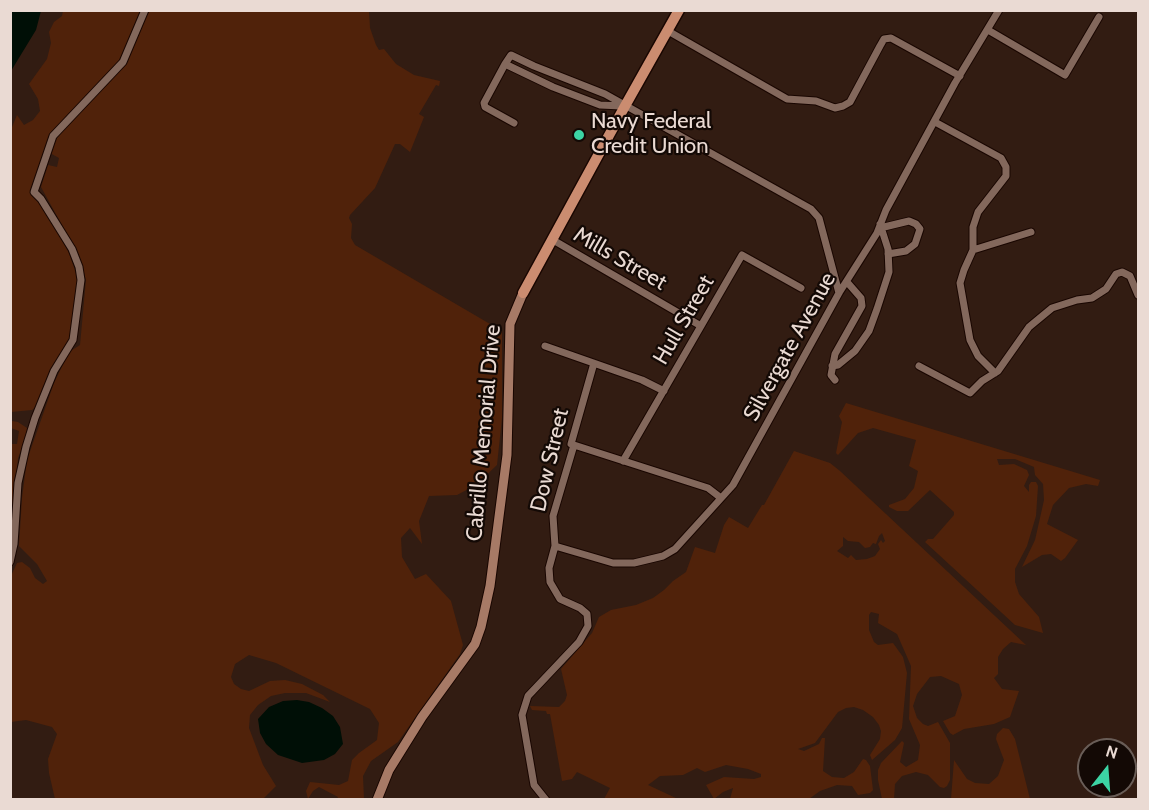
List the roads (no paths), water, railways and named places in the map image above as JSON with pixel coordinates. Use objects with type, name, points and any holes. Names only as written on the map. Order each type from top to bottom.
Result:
[{"type":"main road","points":[[523,292],[679,10]]},
{"type":"main road","name":"Cabrillo Memorial Drive","points":[[377,800],[389,770],[422,717],[475,644],[481,627],[490,586],[507,456],[510,324],[523,292]]},
{"type":"street","points":[[10,562],[14,544],[18,483],[26,447],[54,371],[73,340],[81,280],[80,267],[72,249],[41,199],[33,192],[53,136],[123,62],[145,10]]},
{"type":"street","name":"Silvergate Avenue","points":[[555,546],[613,563],[634,563],[663,556],[675,549],[733,485],[839,293],[877,233],[886,210],[999,10]]},
{"type":"street","points":[[988,30],[1065,75],[1099,17]]},
{"type":"street","points":[[668,31],[787,99],[816,101],[836,108],[850,102],[884,39],[891,38],[960,76]]},
{"type":"street","points":[[514,123],[485,107],[484,103],[511,55],[605,94],[810,209],[819,218],[839,293]]},
{"type":"street","points":[[505,64],[553,87],[600,105],[625,106]]},
{"type":"street","points":[[935,122],[1001,158],[1006,166],[1005,176],[978,212],[974,226],[973,250],[960,283],[970,340],[978,356],[995,373]]},
{"type":"street","points":[[832,366],[838,365],[855,351],[869,331],[889,272],[888,254],[880,226],[909,221],[916,224],[920,230],[915,244],[906,251],[888,254]]},
{"type":"street","points":[[973,250],[1031,232]]},
{"type":"street","name":"Mills Street","points":[[553,240],[701,326]]},
{"type":"street","name":"Hull Street","points":[[623,462],[742,255],[801,288]]},
{"type":"street","points":[[919,366],[970,393],[982,381],[995,373],[1029,327],[1052,308],[1092,298],[1106,289],[1116,274],[1122,272],[1130,276],[1138,295]]},
{"type":"street","points":[[834,380],[831,375],[835,354],[862,306],[861,298],[847,282]]},
{"type":"street","points":[[545,346],[642,380],[664,391]]},
{"type":"street","name":"Dow Street","points":[[546,800],[534,785],[522,715],[528,696],[579,642],[588,626],[587,614],[560,599],[550,582],[549,568],[555,546],[553,516],[574,445],[571,444],[594,363]]},
{"type":"street","points":[[574,445],[708,488],[721,498]]},
{"type":"place","name":"Navy Federal Credit Union","points":[[579,135]]}]
